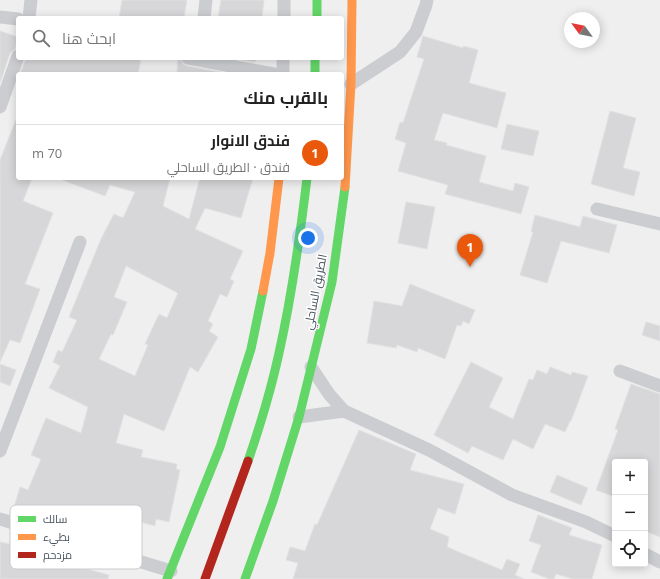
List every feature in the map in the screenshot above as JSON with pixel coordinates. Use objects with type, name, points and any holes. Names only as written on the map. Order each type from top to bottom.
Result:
[{"type":"main road","points":[[317,0],[317,16]]},
{"type":"main road","name":"الطريق الساحلي","points":[[245,579],[299,417],[332,282],[346,176],[351,84],[352,0]]},
{"type":"main road","points":[[315,60],[315,72]]},
{"type":"main road","points":[[169,575],[220,447],[251,349],[270,253],[280,180]]},
{"type":"main road","name":"الطريق الساحلي","points":[[205,579],[223,535],[253,447],[279,355],[300,243],[307,180]]},
{"type":"street","points":[[29,16],[31,0]]},
{"type":"street","points":[[204,16],[206,0]]},
{"type":"street","points":[[284,0],[284,16]]},
{"type":"street","points":[[351,84],[400,52],[416,32],[427,0]]},
{"type":"street","points":[[0,17],[16,19]]},
{"type":"street","points":[[0,107],[17,60]]},
{"type":"street","points":[[201,60],[264,72]]},
{"type":"street","points":[[283,60],[283,72]]},
{"type":"street","points":[[597,209],[660,224]]},
{"type":"street","points":[[0,451],[80,242]]},
{"type":"street","points":[[311,367],[329,394],[344,411],[429,450],[512,495],[586,522],[612,535]]},
{"type":"street","points":[[620,371],[660,386]]},
{"type":"street","points":[[299,417],[344,411]]},
{"type":"street","points":[[0,519],[10,522]]},
{"type":"street","points":[[648,556],[660,562]]},
{"type":"street","points":[[142,566],[169,575]]},
{"type":"building","points":[[122,0],[187,0],[184,16],[119,16]]},
{"type":"building","points":[[221,0],[264,0],[262,16],[218,16]]},
{"type":"building","points":[[0,31],[16,36],[16,45],[15,49],[10,53],[0,83]]},
{"type":"building","points":[[423,36],[463,48],[463,46],[478,50],[469,83],[506,93],[497,128],[443,113],[434,140],[447,143],[446,145],[486,156],[479,182],[513,191],[515,183],[529,187],[521,214],[445,194],[448,185],[398,171],[406,143],[395,139],[400,122],[403,123],[424,59],[417,57]]},
{"type":"building","points":[[25,60],[141,60],[138,72],[21,72]]},
{"type":"building","points":[[178,60],[181,60],[183,64],[187,66],[219,72],[177,72]]},
{"type":"building","points":[[244,60],[256,60],[255,62]]},
{"type":"building","points":[[610,111],[636,118],[623,168],[640,172],[634,196],[591,184]]},
{"type":"building","points":[[16,120],[16,180],[31,180],[23,201],[53,213],[25,284],[40,289],[20,343],[10,340],[0,362],[0,160]]},
{"type":"building","points":[[507,124],[539,131],[533,156],[501,149]]},
{"type":"building","points":[[63,180],[170,180],[163,206],[189,219],[199,180],[252,180],[241,218],[205,208],[195,229],[243,251],[230,279],[234,281],[227,297],[220,294],[208,321],[213,324],[209,331],[218,337],[198,372],[190,367],[164,431],[124,414],[116,443],[143,450],[141,457],[177,464],[176,469],[180,470],[169,522],[156,519],[155,526],[142,522],[142,505],[15,505],[20,487],[28,490],[41,459],[31,455],[46,418],[81,433],[88,407],[49,388],[60,366],[53,362],[58,350],[62,352],[77,320],[69,317],[101,239],[114,214],[123,218],[135,192],[110,185],[105,196]],"holes":[[[126,266],[178,293],[167,318],[159,314],[145,344],[148,345],[135,376],[99,359],[111,334],[113,335],[127,302],[114,297]]]},
{"type":"building","points":[[406,202],[435,207],[427,249],[398,243]]},
{"type":"building","points":[[535,215],[580,227],[583,216],[617,225],[609,253],[561,241],[547,283],[520,275],[533,232],[531,232]]},
{"type":"building","points":[[410,284],[475,310],[469,324],[463,321],[461,326],[457,325],[445,359],[418,348],[417,352],[397,345],[396,348],[367,343],[374,301],[402,306]]},
{"type":"building","points":[[646,322],[660,326],[660,341],[642,335]]},
{"type":"building","points":[[471,362],[503,378],[489,407],[513,419],[529,379],[533,380],[537,370],[547,374],[550,367],[571,375],[572,372],[588,376],[571,421],[565,432],[545,424],[533,449],[513,439],[503,460],[472,446],[468,453],[434,435]]},
{"type":"building","points":[[0,364],[16,370],[10,386],[0,382]]},
{"type":"building","points":[[631,384],[660,394],[660,537],[648,532],[648,459],[612,459],[612,496],[596,490],[618,430],[615,429]]},
{"type":"building","points":[[359,430],[416,454],[410,470],[464,484],[455,514],[438,508],[430,529],[449,537],[447,547],[502,570],[507,559],[520,564],[515,575],[524,579],[293,579],[298,563],[286,560],[290,547],[305,551],[315,524],[317,525]]},
{"type":"building","points":[[557,475],[588,488],[581,505],[550,492]]},
{"type":"building","points":[[538,515],[572,528],[569,535],[602,545],[592,579],[573,579],[556,574],[554,579],[549,579],[531,572],[541,545],[529,541]]},
{"type":"building","points":[[0,542],[10,544],[10,569],[87,569],[109,575],[108,579],[0,579]]},
{"type":"traffic: fast","points":[[317,0],[317,16]]},
{"type":"traffic: fast","points":[[315,60],[315,72]]},
{"type":"traffic: fast","points":[[248,461],[269,394],[284,331],[302,222],[307,180]]},
{"type":"traffic: fast","points":[[245,579],[273,501],[299,417],[332,282],[345,187]]},
{"type":"traffic: fast","points":[[167,579],[220,447],[251,349],[263,291]]},
{"type":"traffic: slow","points":[[345,187],[351,84],[352,0]]},
{"type":"traffic: slow","points":[[263,291],[270,253],[279,180]]},
{"type":"traffic: jam","points":[[205,579],[248,461]]},
{"type":"place","name":"فندق الانوار","points":[[470,267]]}]
